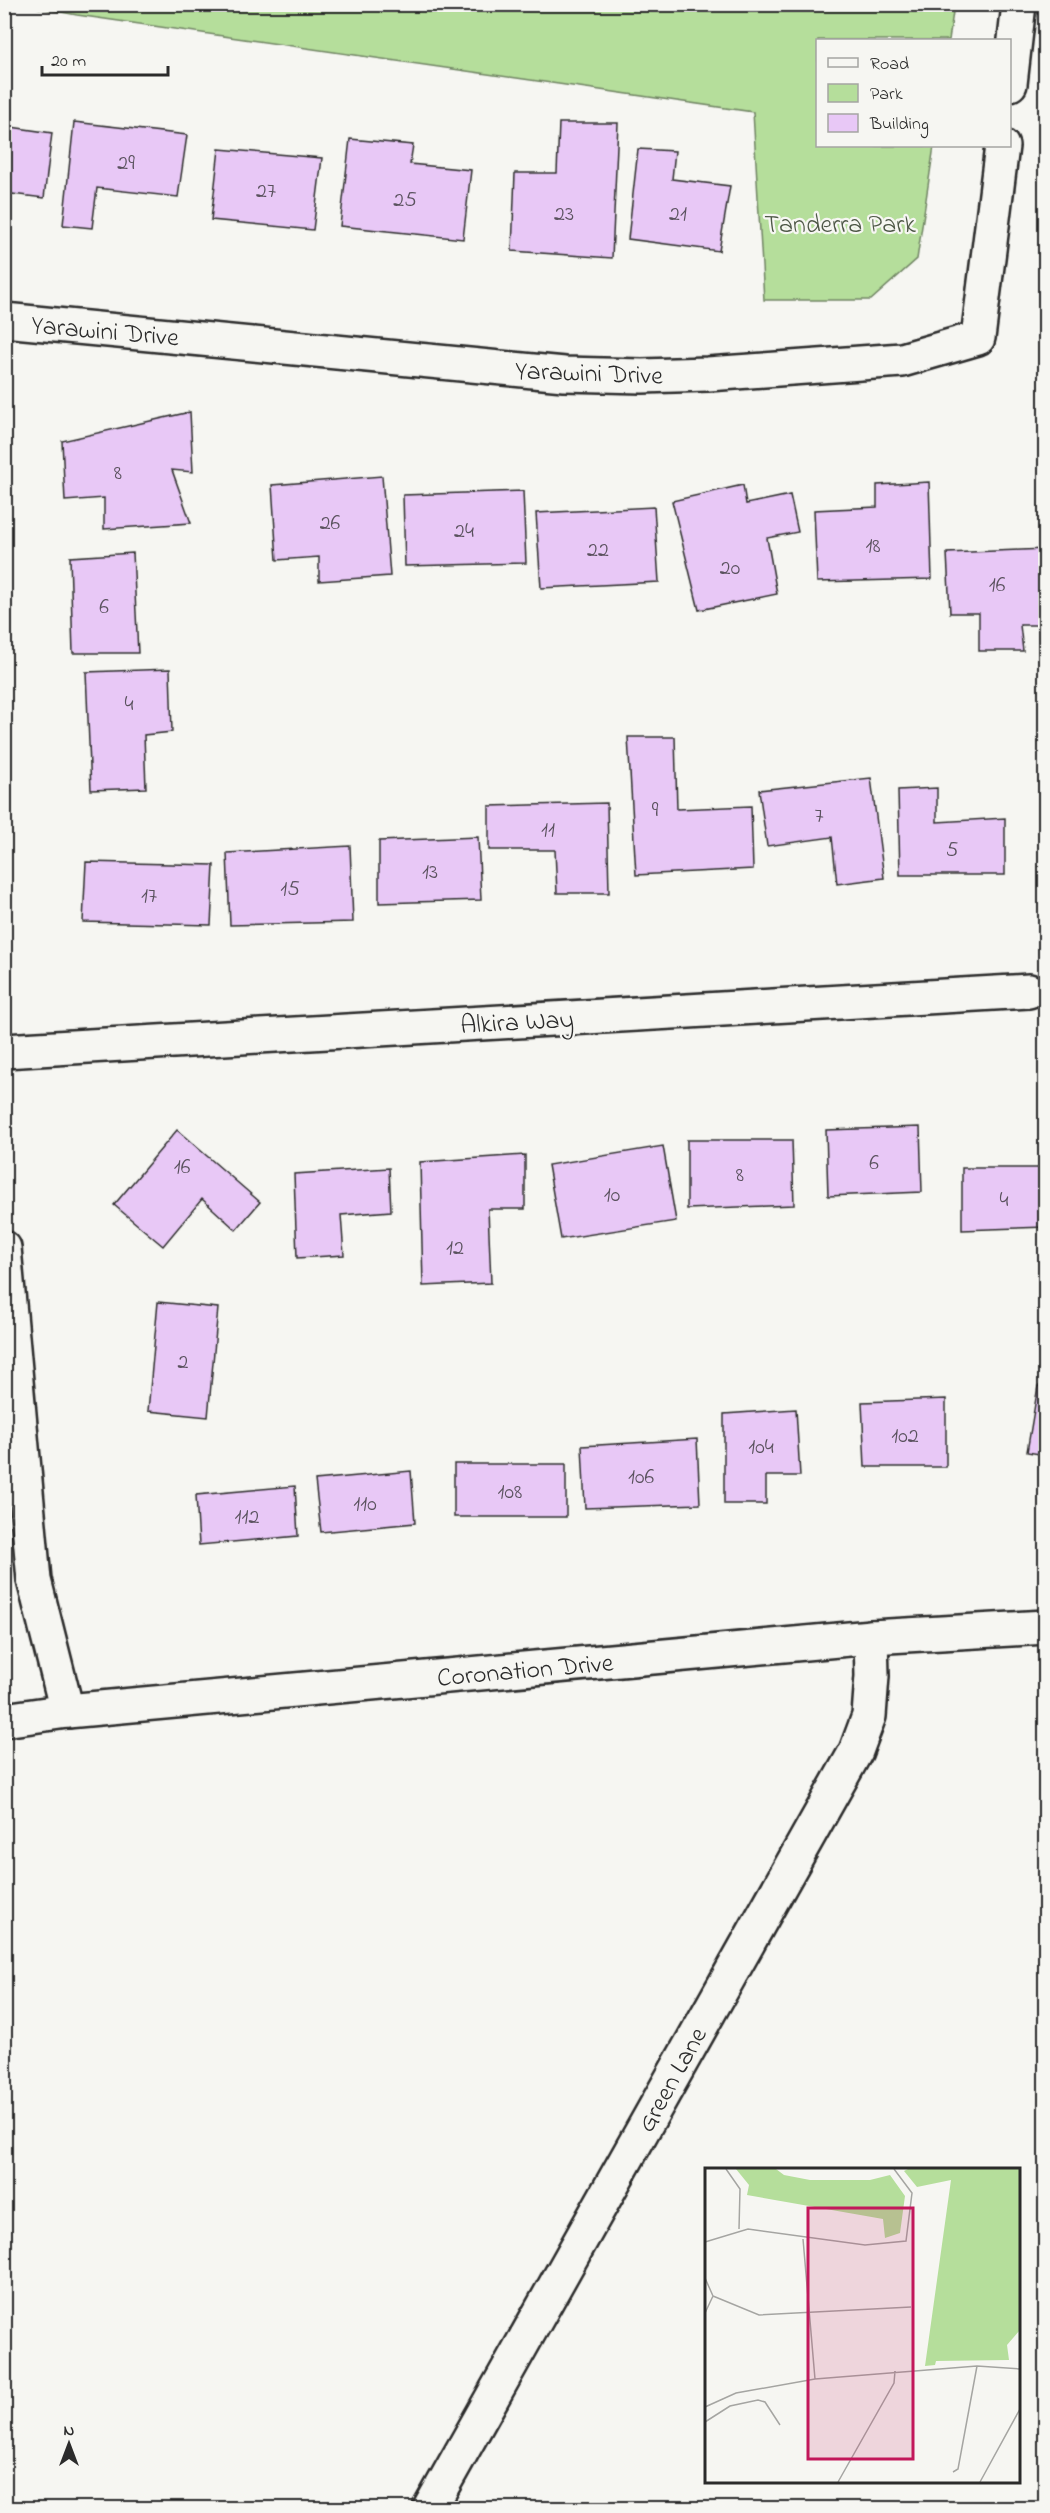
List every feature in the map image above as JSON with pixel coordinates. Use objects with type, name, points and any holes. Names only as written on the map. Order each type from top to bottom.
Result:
[{"type":"street","points":[[1011,76],[1020,4]]},
{"type":"street","name":"Yarawini Drive","points":[[4,320],[564,374],[642,376],[708,374],[902,360],[978,338],[1002,147]]},
{"type":"street","name":"Alkira Way","points":[[4,1051],[1029,991]]},
{"type":"street","points":[[4,1248],[34,1580],[67,1711]]},
{"type":"street","name":"Coronation Drive","points":[[4,1720],[67,1711],[871,1637],[1046,1627]]},
{"type":"street","name":"Green Lane","points":[[430,2508],[856,1751],[869,1716],[872,1676],[871,1637]]},
{"type":"green space","name":"Tanderra Park","points":[[25,5],[954,5],[949,39],[816,39],[816,147],[934,147],[917,259],[871,300],[764,300],[753,112],[77,15]]},
{"type":"building","points":[[74,122],[187,135],[178,197],[97,188],[92,228],[63,225]]},
{"type":"building","points":[[559,123],[618,123],[612,258],[512,251],[515,173],[557,173]]},
{"type":"building","points":[[4,126],[52,133],[44,198],[4,193]]},
{"type":"building","points":[[350,139],[413,145],[410,164],[471,170],[463,239],[340,226]]},
{"type":"building","points":[[219,149],[322,158],[313,230],[211,220]]},
{"type":"building","points":[[638,149],[675,151],[672,179],[730,186],[719,251],[628,239]]},
{"type":"building","points":[[190,412],[193,472],[172,470],[191,523],[104,529],[104,498],[65,501],[62,441]]},
{"type":"building","points":[[382,476],[390,576],[319,581],[319,557],[277,560],[272,485]]},
{"type":"building","points":[[929,482],[932,579],[817,582],[814,510],[877,507],[877,485]]},
{"type":"building","points":[[743,485],[746,504],[790,495],[798,532],[767,538],[777,594],[699,610],[672,501]]},
{"type":"building","points":[[523,491],[526,563],[405,566],[403,495]]},
{"type":"building","points":[[654,507],[659,582],[541,588],[536,513]]},
{"type":"building","points":[[1046,549],[1046,625],[1020,625],[1023,651],[979,651],[979,613],[950,613],[947,553]]},
{"type":"building","points":[[133,553],[138,653],[73,653],[70,557]]},
{"type":"building","points":[[170,669],[172,732],[144,735],[146,788],[91,790],[86,672]]},
{"type":"building","points":[[628,737],[675,737],[677,809],[751,806],[753,869],[636,875]]},
{"type":"building","points":[[871,778],[884,878],[837,884],[832,837],[767,846],[759,790]]},
{"type":"building","points":[[937,788],[937,822],[1005,818],[1005,875],[900,875],[898,790]]},
{"type":"building","points":[[607,803],[609,893],[557,893],[555,850],[489,850],[489,806]]},
{"type":"building","points":[[478,837],[481,900],[379,903],[379,841]]},
{"type":"building","points":[[350,846],[353,922],[230,925],[227,853]]},
{"type":"building","points":[[86,862],[214,865],[211,925],[83,922]]},
{"type":"building","points":[[920,1127],[922,1192],[828,1196],[826,1130]]},
{"type":"building","points":[[177,1130],[260,1202],[236,1230],[202,1199],[163,1246],[114,1205]]},
{"type":"building","points":[[687,1140],[792,1140],[794,1205],[687,1209]]},
{"type":"building","points":[[663,1146],[676,1221],[561,1239],[548,1165]]},
{"type":"building","points":[[525,1155],[525,1209],[488,1209],[491,1283],[423,1286],[420,1162]]},
{"type":"building","points":[[389,1168],[391,1211],[341,1215],[344,1255],[297,1258],[294,1174]]},
{"type":"building","points":[[962,1168],[1046,1168],[1046,1227],[962,1230]]},
{"type":"building","points":[[158,1302],[218,1308],[208,1417],[148,1411]]},
{"type":"building","points":[[1038,1386],[1046,1387],[1046,1455],[1027,1452]]},
{"type":"building","points":[[946,1399],[946,1467],[865,1467],[862,1402]]},
{"type":"building","points":[[796,1409],[800,1476],[766,1476],[766,1504],[724,1504],[724,1414]]},
{"type":"building","points":[[697,1439],[700,1504],[585,1508],[582,1446]]},
{"type":"building","points":[[454,1464],[566,1464],[566,1517],[454,1517]]},
{"type":"building","points":[[411,1471],[415,1523],[321,1532],[315,1480]]},
{"type":"building","points":[[295,1486],[298,1536],[199,1545],[196,1495]]}]
